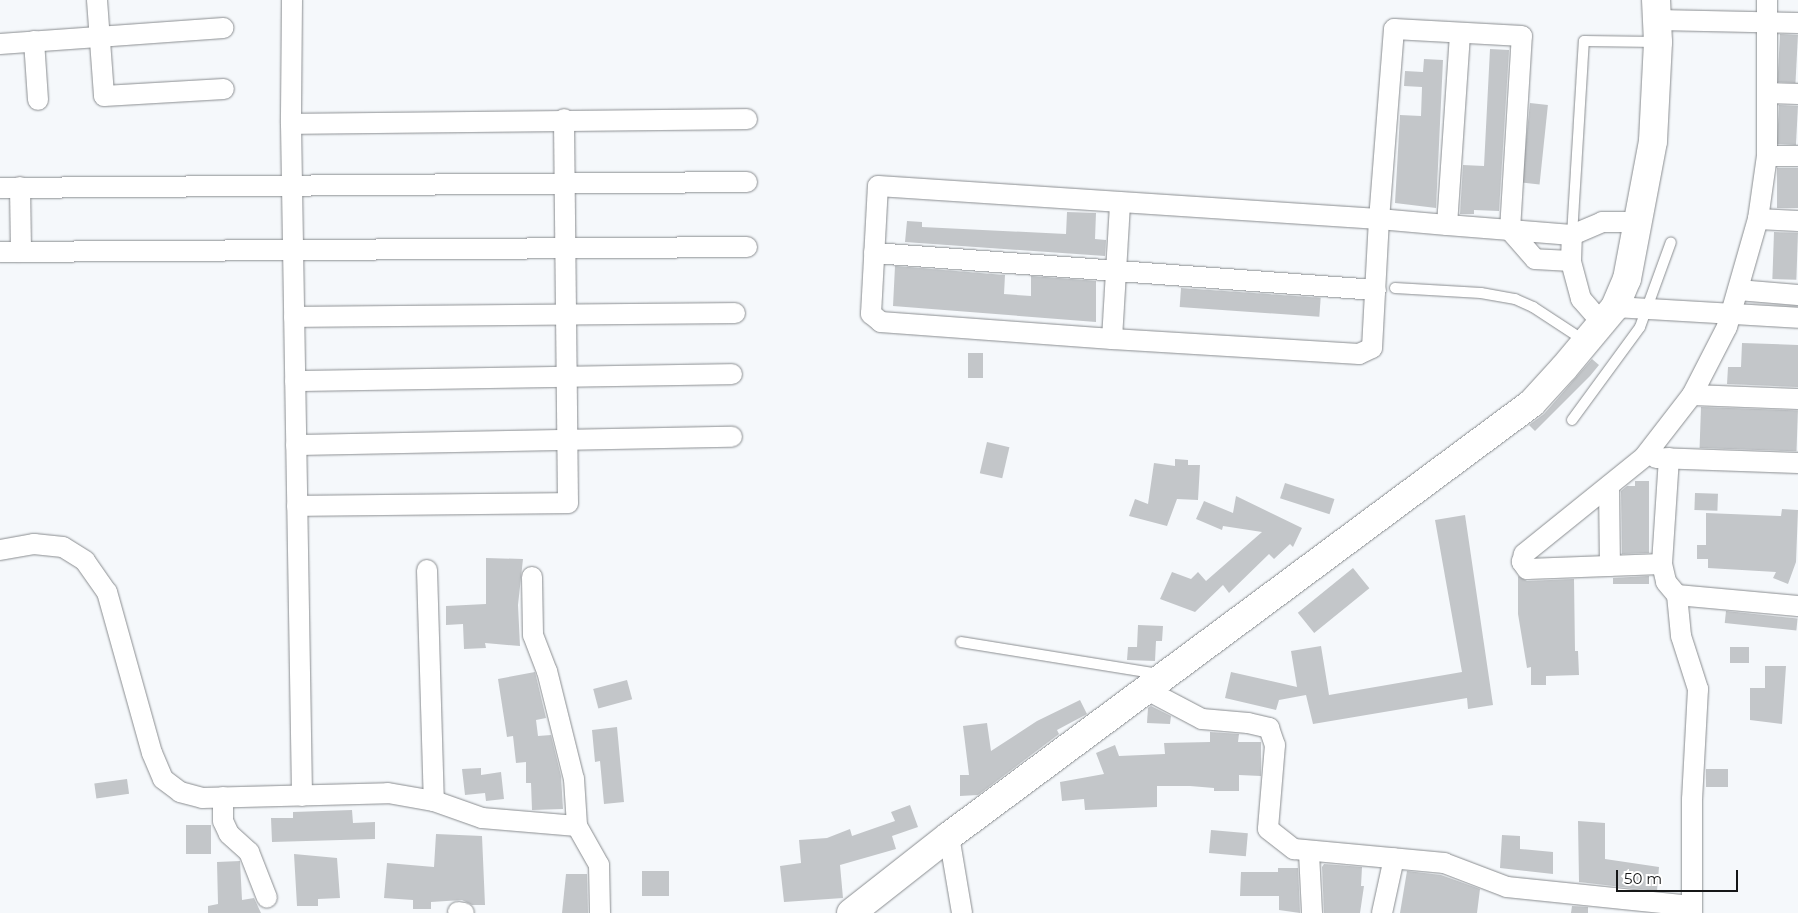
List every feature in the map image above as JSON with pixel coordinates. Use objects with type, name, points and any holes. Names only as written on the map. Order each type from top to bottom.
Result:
[{"type":"street","points":[[97,0],[104,96],[224,90]]},
{"type":"street","points":[[292,0],[291,124],[302,796]]},
{"type":"street","points":[[1767,0],[1782,23]]},
{"type":"street","points":[[1662,564],[1527,569],[1522,562],[1524,554],[1644,457],[1692,395],[1729,321],[1758,219],[1767,156],[1767,93],[1782,23],[1798,9]]},
{"type":"street","points":[[851,913],[949,836],[1532,403],[1601,324],[1627,279],[1653,141],[1657,21],[1782,23]]},
{"type":"street","points":[[0,44],[223,28]]},
{"type":"street","points":[[1571,261],[1535,259],[1510,230],[1522,36],[1394,29],[1379,219],[1385,289],[1372,348],[1359,354],[1112,338],[881,322],[871,314],[878,186],[1379,219],[1447,225],[1510,230],[1572,235],[1602,222],[1639,222]]},
{"type":"street","points":[[1447,225],[1460,33]]},
{"type":"street","points":[[34,41],[38,100]]},
{"type":"street","points":[[1767,93],[1798,94]]},
{"type":"street","points":[[291,124],[564,119],[747,119]]},
{"type":"street","points":[[297,506],[568,503],[564,119]]},
{"type":"street","points":[[1767,156],[1798,156]]},
{"type":"street","points":[[21,252],[10,188],[747,182]]},
{"type":"street","points":[[1112,338],[1120,203]]},
{"type":"street","points":[[1758,219],[1798,221]]},
{"type":"street","points":[[1572,235],[1571,261],[1581,299],[1601,324]]},
{"type":"street","points":[[0,252],[747,247]]},
{"type":"street","points":[[874,253],[1116,272],[1385,289]]},
{"type":"street","points":[[1738,290],[1798,295]]},
{"type":"street","points":[[1601,324],[1647,306],[1798,331]]},
{"type":"street","points":[[294,318],[735,313]]},
{"type":"street","points":[[1729,321],[1798,318]]},
{"type":"street","points":[[295,381],[732,374]]},
{"type":"street","points":[[1692,395],[1798,400]]},
{"type":"street","points":[[296,445],[732,437]]},
{"type":"street","points":[[1644,457],[1798,463]]},
{"type":"street","points":[[1155,682],[1202,719],[1248,722],[1269,728],[1275,745],[1268,829],[1294,849],[1309,853],[1336,852],[1444,863],[1507,887],[1691,909],[1692,799],[1698,689],[1681,636],[1678,595],[1666,582],[1662,564],[1669,458]]},
{"type":"street","points":[[1609,486],[1610,566]]},
{"type":"street","points":[[0,550],[34,544],[63,547],[85,561],[107,592],[152,753],[163,779],[180,792],[202,798],[388,793],[434,800],[482,818],[577,826]]},
{"type":"street","points":[[427,570],[434,800]]},
{"type":"street","points":[[532,577],[533,634],[549,680],[574,779],[577,826],[599,865],[600,913]]},
{"type":"street","points":[[1678,595],[1798,606]]},
{"type":"street","points":[[223,797],[223,821],[229,834],[249,852],[267,898]]},
{"type":"street","points":[[949,836],[962,913]]},
{"type":"street","points":[[1309,853],[1312,913]]},
{"type":"street","points":[[1382,913],[1394,858]]},
{"type":"lane","points":[[1572,235],[1584,41],[1657,21]]},
{"type":"lane","points":[[1572,420],[1640,327],[1671,242]]},
{"type":"lane","points":[[1385,289],[1481,293],[1515,299],[1533,307],[1601,324]]},
{"type":"lane","points":[[961,642],[1155,682]]},
{"type":"building","points":[[1780,34],[1798,35],[1795,83],[1777,82]]},
{"type":"building","points":[[1490,49],[1509,50],[1499,211],[1474,210],[1474,214],[1460,214],[1463,165],[1484,166]]},
{"type":"building","points":[[1424,59],[1443,60],[1436,208],[1395,203],[1400,115],[1421,116],[1422,87],[1404,86],[1405,71],[1423,72]]},
{"type":"building","points":[[1530,103],[1548,105],[1540,184],[1522,183]]},
{"type":"building","points":[[1779,105],[1798,106],[1796,145],[1777,144]]},
{"type":"building","points":[[1777,168],[1798,168],[1798,208],[1777,208]]},
{"type":"building","points":[[1067,212],[1096,213],[1095,239],[1106,240],[1105,256],[905,242],[907,221],[922,222],[922,227],[1066,234]]},
{"type":"building","points":[[1774,232],[1798,233],[1796,280],[1772,279]]},
{"type":"building","points":[[895,266],[1005,275],[1004,294],[1031,296],[1031,276],[1096,281],[1096,322],[893,306]]},
{"type":"building","points":[[1181,288],[1321,298],[1319,317],[1180,307]]},
{"type":"building","points":[[1742,343],[1798,345],[1798,387],[1727,384],[1728,367],[1741,367]]},
{"type":"building","points":[[968,353],[983,353],[983,378],[968,378]]},
{"type":"building","points":[[1592,359],[1599,365],[1535,431],[1529,425],[1544,414]]},
{"type":"building","points":[[1701,407],[1798,410],[1797,451],[1700,448]]},
{"type":"building","points":[[987,442],[1009,447],[1002,478],[980,473]]},
{"type":"building","points":[[1175,459],[1188,460],[1188,465],[1200,465],[1198,500],[1177,499],[1167,526],[1129,516],[1135,499],[1148,504],[1154,463],[1175,466]]},
{"type":"building","points":[[1635,481],[1649,481],[1649,553],[1622,554],[1621,491],[1627,486],[1635,486]]},
{"type":"building","points":[[1285,483],[1334,499],[1330,514],[1280,498]]},
{"type":"building","points":[[1695,493],[1718,494],[1717,511],[1694,510]]},
{"type":"building","points":[[1236,496],[1302,528],[1293,547],[1290,544],[1274,559],[1269,554],[1229,593],[1223,585],[1195,612],[1160,599],[1172,572],[1191,579],[1198,572],[1206,581],[1262,532],[1223,526],[1222,530],[1196,519],[1204,501],[1233,513]]},
{"type":"building","points":[[1782,509],[1798,510],[1796,562],[1788,584],[1773,578],[1776,572],[1708,568],[1708,559],[1697,559],[1697,545],[1706,545],[1706,513],[1781,516]]},
{"type":"building","points":[[1465,515],[1493,705],[1468,709],[1467,698],[1313,724],[1306,695],[1279,700],[1276,710],[1225,698],[1231,672],[1297,687],[1291,651],[1321,646],[1329,695],[1462,672],[1435,520]]},
{"type":"building","points":[[486,558],[523,559],[518,605],[520,646],[485,643],[486,648],[464,649],[463,624],[446,625],[446,606],[486,604]]},
{"type":"building","points":[[1353,568],[1369,588],[1314,633],[1298,613]]},
{"type":"building","points":[[1518,576],[1527,581],[1574,579],[1575,651],[1578,651],[1579,675],[1546,676],[1546,685],[1531,685],[1531,667],[1527,668],[1518,614]]},
{"type":"building","points":[[1649,576],[1649,584],[1613,584],[1613,578]]},
{"type":"building","points":[[1726,611],[1798,619],[1796,630],[1725,623]]},
{"type":"building","points":[[1138,625],[1163,626],[1162,641],[1156,641],[1155,661],[1127,660],[1128,647],[1137,647]]},
{"type":"building","points":[[1730,647],[1749,647],[1749,663],[1730,663]]},
{"type":"building","points":[[1765,666],[1786,666],[1782,724],[1750,720],[1750,688],[1765,688]]},
{"type":"building","points":[[535,672],[546,718],[536,720],[538,736],[551,735],[561,776],[563,809],[532,810],[531,783],[526,783],[526,762],[516,763],[513,736],[507,737],[498,679]]},
{"type":"building","points":[[627,680],[632,699],[598,708],[593,689]]},
{"type":"building","points":[[1080,700],[1087,714],[1057,730],[1059,734],[978,795],[960,796],[960,775],[969,775],[963,726],[987,723],[991,751],[1037,721]]},
{"type":"building","points":[[1151,706],[1171,716],[1170,724],[1147,723],[1148,708]]},
{"type":"building","points":[[617,727],[624,802],[604,804],[600,761],[595,762],[592,730]]},
{"type":"building","points":[[1210,732],[1239,734],[1238,742],[1261,742],[1261,776],[1239,775],[1239,791],[1214,791],[1214,788],[1190,786],[1157,786],[1157,807],[1085,810],[1084,799],[1062,801],[1060,782],[1104,774],[1096,753],[1115,745],[1119,756],[1165,754],[1164,743],[1210,742]]},
{"type":"building","points":[[481,768],[481,775],[501,772],[504,799],[486,801],[485,793],[465,795],[462,769]]},
{"type":"building","points":[[1706,769],[1728,769],[1728,787],[1706,787]]},
{"type":"building","points":[[127,779],[129,794],[96,798],[94,784]]},
{"type":"building","points":[[910,805],[918,827],[892,836],[896,849],[840,865],[843,898],[784,902],[780,866],[801,863],[799,840],[827,838],[850,829],[852,836],[895,821],[891,812]]},
{"type":"building","points":[[352,810],[353,823],[375,822],[375,839],[272,842],[271,818],[293,818],[293,812]]},
{"type":"building","points":[[1578,821],[1605,823],[1605,859],[1659,867],[1657,891],[1579,882]]},
{"type":"building","points":[[186,825],[211,825],[211,854],[186,854]]},
{"type":"building","points":[[1211,830],[1248,833],[1246,856],[1209,853]]},
{"type":"building","points":[[436,834],[482,836],[485,905],[472,905],[462,900],[431,902],[431,909],[413,909],[413,900],[384,898],[387,863],[434,867]]},
{"type":"building","points":[[1502,835],[1520,836],[1520,849],[1553,852],[1553,874],[1500,868]]},
{"type":"building","points":[[294,854],[337,858],[340,898],[318,899],[318,906],[297,906]]},
{"type":"building","points":[[240,861],[242,900],[254,898],[261,913],[208,913],[208,906],[218,904],[217,862]]},
{"type":"building","points":[[1324,864],[1362,867],[1361,886],[1364,886],[1360,913],[1324,913],[1322,867]]},
{"type":"building","points":[[1278,868],[1298,868],[1300,913],[1279,910],[1279,896],[1240,896],[1241,872],[1278,872]]},
{"type":"building","points":[[642,871],[669,871],[669,896],[642,896]]},
{"type":"building","points":[[1407,871],[1441,875],[1480,889],[1477,913],[1400,913]]},
{"type":"building","points":[[566,874],[587,874],[588,913],[562,913]]},
{"type":"building","points":[[1572,906],[1588,907],[1588,913],[1571,913]]}]
